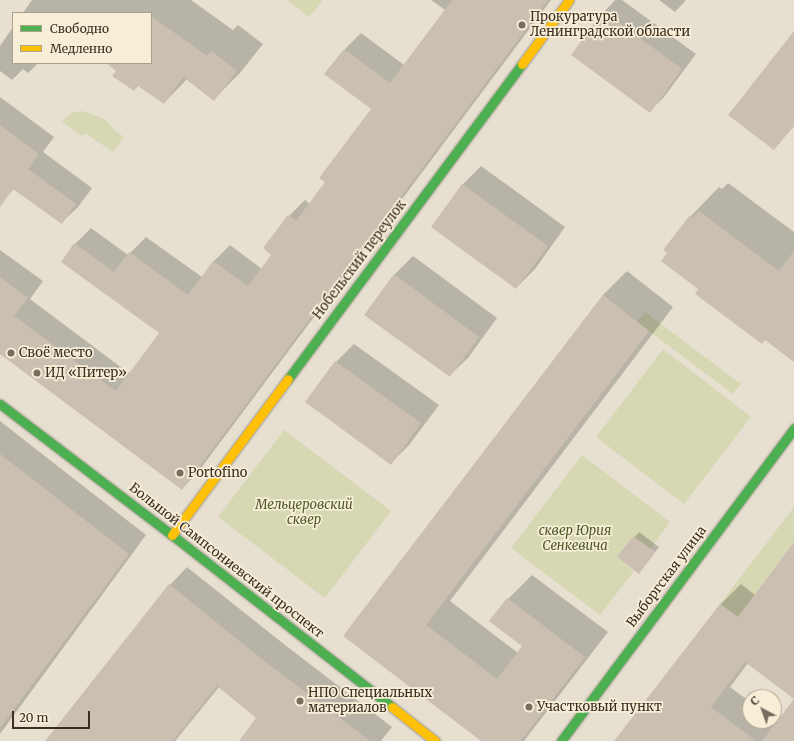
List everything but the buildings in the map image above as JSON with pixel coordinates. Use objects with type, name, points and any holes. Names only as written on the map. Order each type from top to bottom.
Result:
[{"type":"street","name":"Нобельский переулок","points":[[172,535],[569,0]]},
{"type":"street","name":"Большой Сампсониевский проспект","points":[[0,404],[172,535],[435,741]]},
{"type":"street","name":"Выборгская улица","points":[[561,741],[794,428]]},
{"type":"green space","points":[[287,0],[323,0],[309,17]]},
{"type":"green space","points":[[82,111],[105,119],[113,129],[124,137],[113,152],[85,133],[82,136],[62,122],[67,116],[74,112]]},
{"type":"green space","points":[[645,312],[741,384],[733,394],[637,322]]},
{"type":"green space","points":[[663,349],[751,417],[684,504],[596,437]]},
{"type":"green space","name":"Мельцеровский сквер","points":[[284,430],[391,511],[325,598],[218,517]]},
{"type":"green space","name":"сквер Юрия Сенкевича","points":[[582,455],[670,522],[650,549],[633,536],[617,557],[634,571],[600,615],[511,548]]},
{"type":"green space","points":[[794,507],[794,542],[738,617],[720,604]]},
{"type":"traffic: fast","points":[[288,379],[522,64]]},
{"type":"traffic: fast","points":[[0,404],[172,535],[392,707]]},
{"type":"traffic: fast","points":[[561,741],[794,428]]},
{"type":"traffic: slow","points":[[522,64],[569,0]]},
{"type":"traffic: slow","points":[[172,535],[288,379]]},
{"type":"traffic: slow","points":[[392,707],[435,741]]},
{"type":"place","name":"Прокуратура Ленинградской области","points":[[522,25]]},
{"type":"place","name":"Своё место","points":[[11,353]]},
{"type":"place","name":"ИД «Питер»","points":[[37,373]]},
{"type":"place","name":"Portofino","points":[[180,473]]},
{"type":"place","name":"НПО Специальных материалов","points":[[300,701]]},
{"type":"place","name":"Участковый пункт","points":[[529,707]]}]
